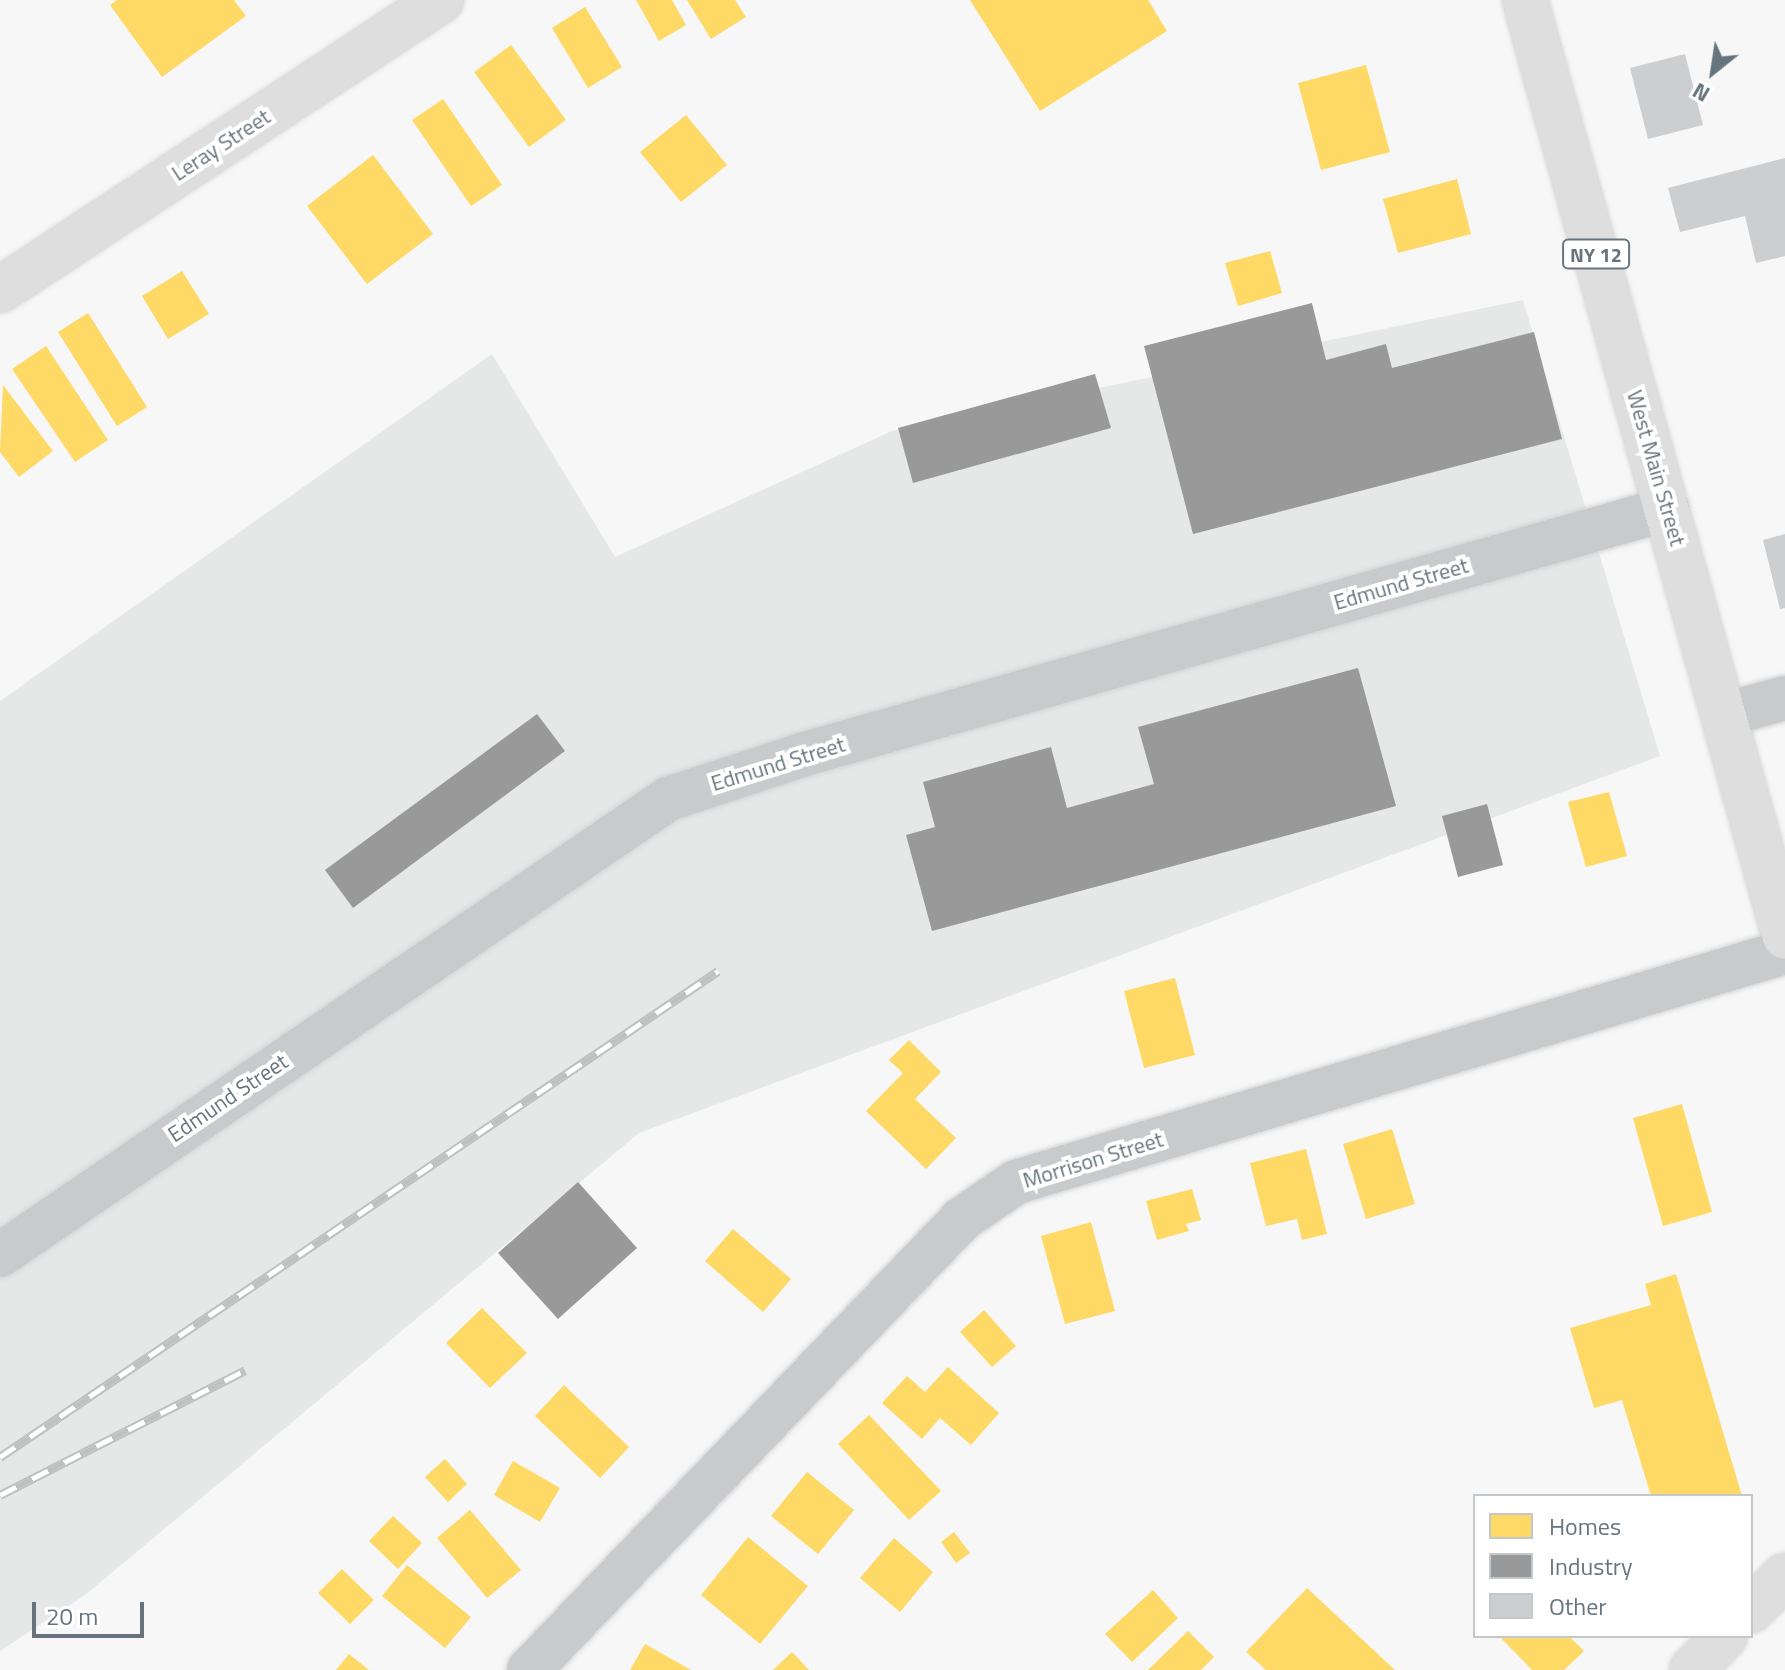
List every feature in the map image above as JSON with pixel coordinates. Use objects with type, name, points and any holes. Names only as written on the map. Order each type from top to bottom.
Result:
[{"type":"main road","name":"Leray Street","points":[[0,290],[441,0]]},
{"type":"main road","name":"West Main Street","points":[[1525,0],[1785,937]]},
{"type":"main road","points":[[1753,1608],[1785,1576]]},
{"type":"main road","points":[[1692,1670],[1723,1638]]},
{"type":"street","name":"Edmund Street","points":[[0,1255],[668,799],[805,754],[1667,509]]},
{"type":"street","points":[[1724,715],[1785,698]]},
{"type":"street","name":"Morrison Street","points":[[529,1670],[962,1219],[1016,1182],[1785,952]]},
{"type":"shaded area","points":[[1523,300],[1660,756],[639,1133],[85,1595],[0,1651],[0,701],[492,354],[615,557],[892,431]]},
{"type":"building: Homes","points":[[117,0],[234,0],[246,16],[162,77],[110,5]]},
{"type":"building: Homes","points":[[636,0],[672,0],[686,25],[659,41]]},
{"type":"building: Homes","points":[[687,0],[735,0],[746,17],[711,39]]},
{"type":"building: Homes","points":[[970,0],[1148,0],[1167,31],[1040,111]]},
{"type":"building: Homes","points":[[585,7],[622,67],[588,88],[552,28]]},
{"type":"building: Homes","points":[[511,45],[566,120],[529,147],[474,72]]},
{"type":"building: Homes","points":[[1366,65],[1390,152],[1321,170],[1298,83]]},
{"type":"building: Homes","points":[[443,99],[502,185],[471,206],[412,120]]},
{"type":"building: Homes","points":[[686,115],[727,165],[681,202],[640,152]]},
{"type":"building: Homes","points":[[373,155],[433,234],[367,284],[307,206]]},
{"type":"building: Homes","points":[[1457,179],[1471,234],[1398,253],[1383,199]]},
{"type":"building: Homes","points":[[1270,251],[1282,293],[1238,306],[1225,263]]},
{"type":"building: Homes","points":[[182,271],[209,314],[168,339],[142,296]]},
{"type":"building: Homes","points":[[88,313],[147,407],[117,426],[58,332]]},
{"type":"building: Homes","points":[[46,346],[108,440],[75,462],[12,369]]},
{"type":"building: Homes","points":[[3,385],[53,451],[19,477],[0,452]]},
{"type":"building: Homes","points":[[1609,792],[1627,856],[1586,867],[1568,802]]},
{"type":"building: Homes","points":[[1175,978],[1195,1055],[1144,1068],[1124,991]]},
{"type":"building: Homes","points":[[909,1040],[941,1072],[915,1099],[956,1138],[926,1169],[866,1111],[903,1073],[889,1060]]},
{"type":"building: Homes","points":[[1682,1104],[1712,1212],[1663,1226],[1633,1118]]},
{"type":"building: Homes","points":[[1392,1129],[1415,1204],[1366,1219],[1343,1144]]},
{"type":"building: Homes","points":[[1306,1149],[1327,1234],[1302,1240],[1297,1219],[1266,1226],[1250,1163]]},
{"type":"building: Homes","points":[[1192,1189],[1201,1220],[1186,1224],[1189,1231],[1157,1240],[1146,1201]]},
{"type":"building: Homes","points":[[1091,1222],[1115,1311],[1065,1324],[1041,1236]]},
{"type":"building: Homes","points":[[733,1229],[791,1279],[763,1312],[705,1261]]},
{"type":"building: Homes","points":[[1676,1274],[1741,1494],[1650,1494],[1622,1400],[1594,1408],[1570,1328],[1651,1305],[1645,1284]]},
{"type":"building: Homes","points":[[482,1308],[527,1353],[490,1388],[446,1343]]},
{"type":"building: Homes","points":[[984,1310],[1016,1346],[992,1367],[960,1332]]},
{"type":"building: Homes","points":[[948,1367],[999,1413],[971,1445],[940,1418],[922,1439],[882,1403],[907,1376],[925,1392]]},
{"type":"building: Homes","points":[[564,1385],[629,1447],[600,1478],[535,1416]]},
{"type":"building: Homes","points":[[869,1415],[941,1491],[909,1520],[838,1444]]},
{"type":"building: Homes","points":[[445,1459],[467,1484],[448,1502],[425,1477]]},
{"type":"building: Homes","points":[[513,1461],[560,1488],[540,1522],[494,1495]]},
{"type":"building: Homes","points":[[807,1472],[854,1510],[818,1554],[771,1516]]},
{"type":"building: Homes","points":[[470,1510],[521,1570],[487,1598],[437,1538]]},
{"type":"building: Homes","points":[[393,1516],[422,1543],[398,1569],[369,1541]]},
{"type":"building: Homes","points":[[954,1532],[970,1553],[956,1563],[941,1542]]},
{"type":"building: Homes","points":[[748,1537],[808,1586],[760,1644],[701,1595]]},
{"type":"building: Homes","points":[[894,1538],[933,1572],[900,1612],[860,1578]]},
{"type":"building: Homes","points":[[407,1565],[471,1617],[445,1648],[382,1596]]},
{"type":"building: Homes","points":[[342,1569],[374,1600],[350,1624],[318,1593]]},
{"type":"building: Homes","points":[[1307,1588],[1395,1670],[1266,1670],[1246,1652]]},
{"type":"building: Homes","points":[[1153,1590],[1178,1618],[1132,1662],[1105,1634]]},
{"type":"building: Homes","points":[[1188,1631],[1214,1657],[1201,1670],[1148,1670]]},
{"type":"building: Homes","points":[[1501,1638],[1571,1638],[1584,1651],[1564,1670],[1532,1670]]},
{"type":"building: Homes","points":[[645,1644],[691,1670],[630,1670]]},
{"type":"building: Homes","points":[[792,1652],[809,1670],[773,1670]]},
{"type":"building: Homes","points":[[349,1654],[369,1670],[336,1670]]},
{"type":"building: Industry","points":[[1312,303],[1326,360],[1386,344],[1392,368],[1534,332],[1562,439],[1193,534],[1144,346]]},
{"type":"building: Industry","points":[[1095,374],[1111,428],[913,483],[898,428]]},
{"type":"building: Industry","points":[[1358,668],[1396,806],[932,931],[906,835],[935,827],[923,782],[1051,747],[1067,808],[1154,784],[1138,727]]},
{"type":"building: Industry","points":[[537,714],[565,751],[353,908],[325,870]]},
{"type":"building: Industry","points":[[1487,804],[1503,865],[1458,877],[1442,816]]},
{"type":"building: Industry","points":[[578,1182],[637,1248],[558,1319],[498,1253]]},
{"type":"building: Other","points":[[1685,54],[1703,125],[1648,139],[1630,68]]},
{"type":"building: Other","points":[[1785,158],[1785,256],[1756,263],[1745,216],[1680,232],[1668,188]]},
{"type":"building: Other","points":[[1785,534],[1785,608],[1780,609],[1763,540]]},
{"type":"railway","points":[[0,1457],[718,971]]},
{"type":"railway","points":[[0,1495],[245,1370]]}]
